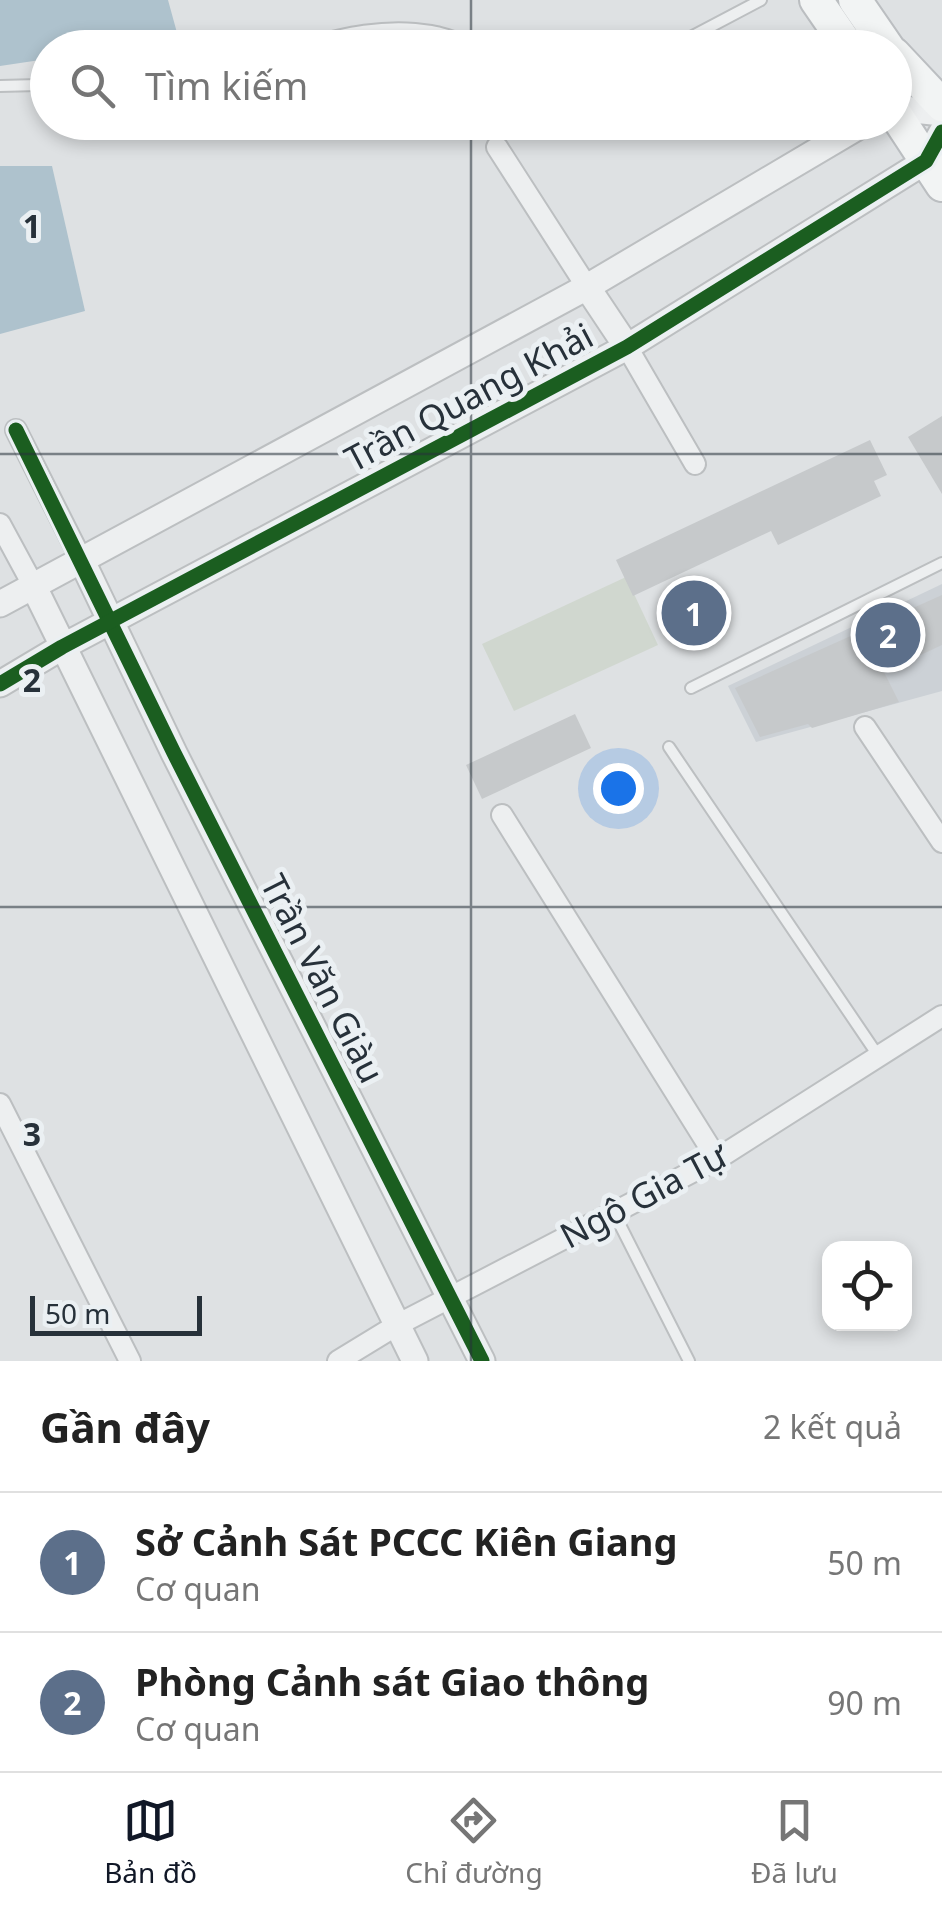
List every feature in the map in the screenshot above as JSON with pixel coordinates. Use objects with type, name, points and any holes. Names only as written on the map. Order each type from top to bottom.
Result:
[{"type":"main road","points":[[816,0],[837,30]]},
{"type":"main road","points":[[856,0],[876,30]]},
{"type":"main road","points":[[912,73],[942,104]]},
{"type":"main road","points":[[912,138],[934,173]]},
{"type":"street","points":[[912,112],[942,114]]},
{"type":"street","name":"Trần Quang Khải","points":[[0,684],[62,647],[628,348],[934,173],[942,132]]},
{"type":"street","name":"Trần Quang Khải","points":[[0,604],[587,287],[836,140]]},
{"type":"street","points":[[497,147],[628,348],[696,464]]},
{"type":"street","points":[[16,430],[81,560]]},
{"type":"street","points":[[0,524],[415,1361]]},
{"type":"street","name":"Trần Văn Giàu","points":[[81,560],[482,1361]]},
{"type":"street","points":[[865,727],[942,842]]},
{"type":"street","points":[[502,815],[717,1160]]},
{"type":"street","name":"Ngô Gia Tự","points":[[338,1361],[397,1325],[717,1160],[942,1016]]},
{"type":"street","points":[[0,1104],[130,1361]]},
{"type":"lane","points":[[704,30],[761,0]]},
{"type":"lane","points":[[364,30],[416,30]]},
{"type":"lane","points":[[0,86],[30,84]]},
{"type":"lane","points":[[691,688],[942,563]]},
{"type":"lane","points":[[669,748],[879,1056]]},
{"type":"lane","points":[[614,1213],[689,1361]]},
{"type":"shaded area","points":[[626,577],[658,645],[514,711],[482,644]]},
{"type":"shaded area","points":[[942,584],[942,691],[756,742],[728,686]]},
{"type":"water","points":[[0,0],[168,0],[176,30],[30,30],[30,62],[0,66]]},
{"type":"water","points":[[0,166],[52,166],[85,311],[0,334]]},
{"type":"building","points":[[942,416],[942,494],[908,437]]},
{"type":"building","points":[[870,440],[887,475],[874,481],[881,496],[778,545],[771,531],[633,596],[616,560]]},
{"type":"building","points":[[942,595],[942,645],[884,672],[899,702],[812,728],[808,724],[760,737],[735,688]]},
{"type":"building","points":[[575,714],[591,748],[482,799],[466,765]]},
{"type":"cycle path","points":[[0,684],[62,647],[627,347],[926,161],[942,132]]},
{"type":"cycle path","points":[[16,430],[174,753],[482,1361]]},
{"type":"place","name":"Sở Cảnh Sát PCCC Kiên Giang","points":[[694,613]]},
{"type":"place","name":"Phòng Cảnh sát Giao thông","points":[[888,635]]}]
